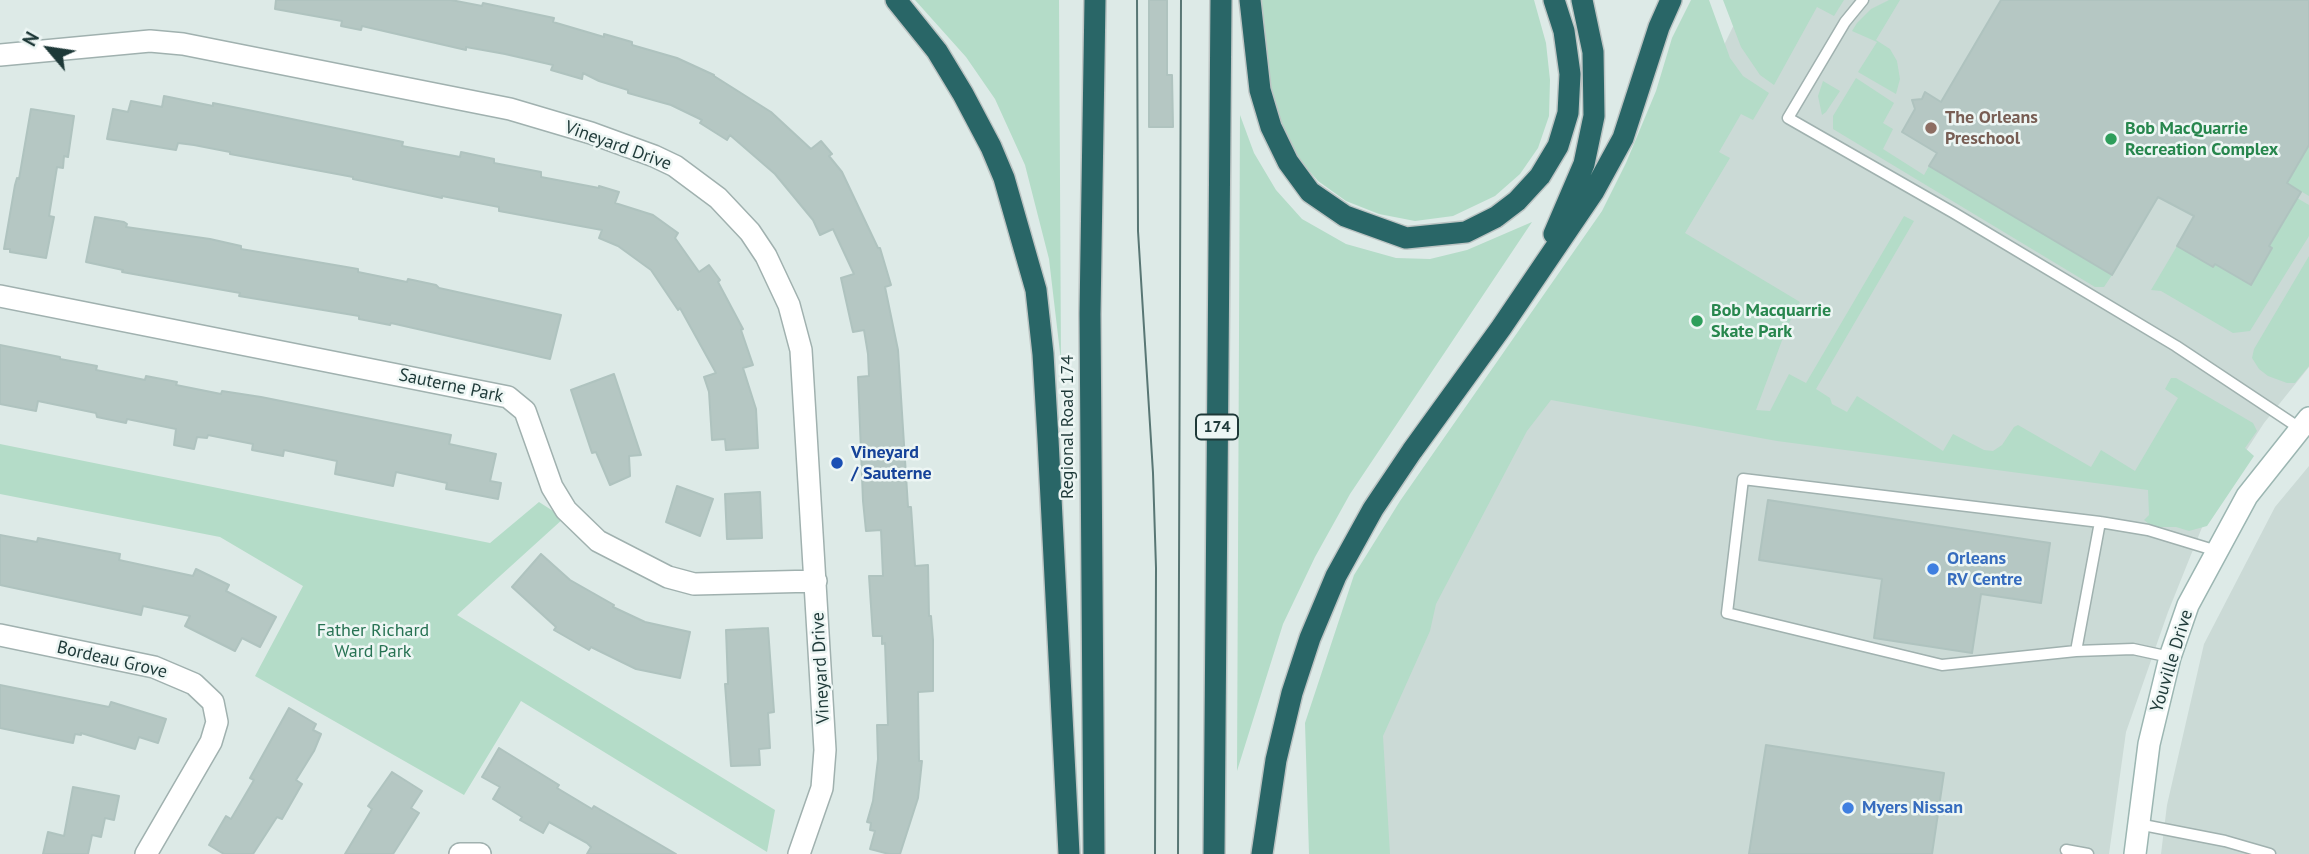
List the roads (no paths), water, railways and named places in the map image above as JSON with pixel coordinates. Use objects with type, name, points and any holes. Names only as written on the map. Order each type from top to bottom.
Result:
[{"type":"highway","points":[[896,0],[937,51],[991,147],[1004,177],[1035,290],[1043,354],[1069,854]]},
{"type":"highway","points":[[1087,0],[1092,178]]},
{"type":"highway","name":"Regional Road 174","points":[[1094,854],[1090,341],[1095,0]]},
{"type":"highway","name":"174","points":[[1214,854],[1221,0]]},
{"type":"highway","points":[[1250,0],[1260,90],[1271,127],[1288,162],[1310,192],[1345,216],[1406,238],[1465,232],[1496,217],[1517,201],[1540,176],[1558,146],[1568,113],[1570,74],[1564,31],[1554,0]]},
{"type":"highway","points":[[1535,278],[1584,164],[1594,116],[1593,52],[1582,0]]},
{"type":"highway","points":[[1262,854],[1276,760],[1292,693],[1310,638],[1336,576],[1373,509],[1594,191],[1623,138],[1655,39],[1671,0]]},
{"type":"street","name":"Vineyard Drive","points":[[0,55],[150,41],[183,44],[510,109],[591,133],[675,166],[718,198],[750,232],[779,280],[801,350],[825,750],[821,788],[799,854]]},
{"type":"street","name":"Sauterne Park","points":[[0,296],[508,397],[525,411],[552,486],[566,510],[598,541],[658,572],[694,583],[816,581]]},
{"type":"street","name":"Youville Drive","points":[[2134,854],[2149,744],[2170,657],[2188,605],[2248,496],[2305,423]]},
{"type":"street","name":"Bordeau Grove","points":[[0,635],[154,667],[194,684],[213,702],[217,722],[211,742],[146,854]]},
{"type":"street","points":[[460,854],[480,854]]},
{"type":"lane","points":[[1863,0],[1845,22],[1788,118],[1954,213],[2305,423]]},
{"type":"lane","points":[[2170,657],[2133,649],[2076,651],[1942,666],[1727,613],[1743,479],[2100,522],[2148,530],[2217,551]]},
{"type":"lane","points":[[2076,651],[2100,522]]},
{"type":"lane","points":[[2138,824],[2225,841],[2270,854]]},
{"type":"lane","points":[[2066,850],[2088,854]]},
{"type":"tram line","points":[[1137,0],[1138,231],[1156,568],[1155,854]]},
{"type":"tram line","points":[[1178,854],[1181,0]]},
{"type":"place","name":"The Orleans Preschool","points":[[1931,128]]},
{"type":"place","name":"Bob MacQuarrie Recreation Complex","points":[[2111,139]]},
{"type":"place","name":"Bob Macquarrie Skate Park","points":[[1697,321]]},
{"type":"place","name":"Vineyard / Sauterne","points":[[837,463]]},
{"type":"place","name":"Orleans RV Centre","points":[[1933,569]]},
{"type":"place","name":"Myers Nissan","points":[[1848,808]]},
{"type":"park label","name":"Father Richard Ward Park","points":[[373,641]]}]
